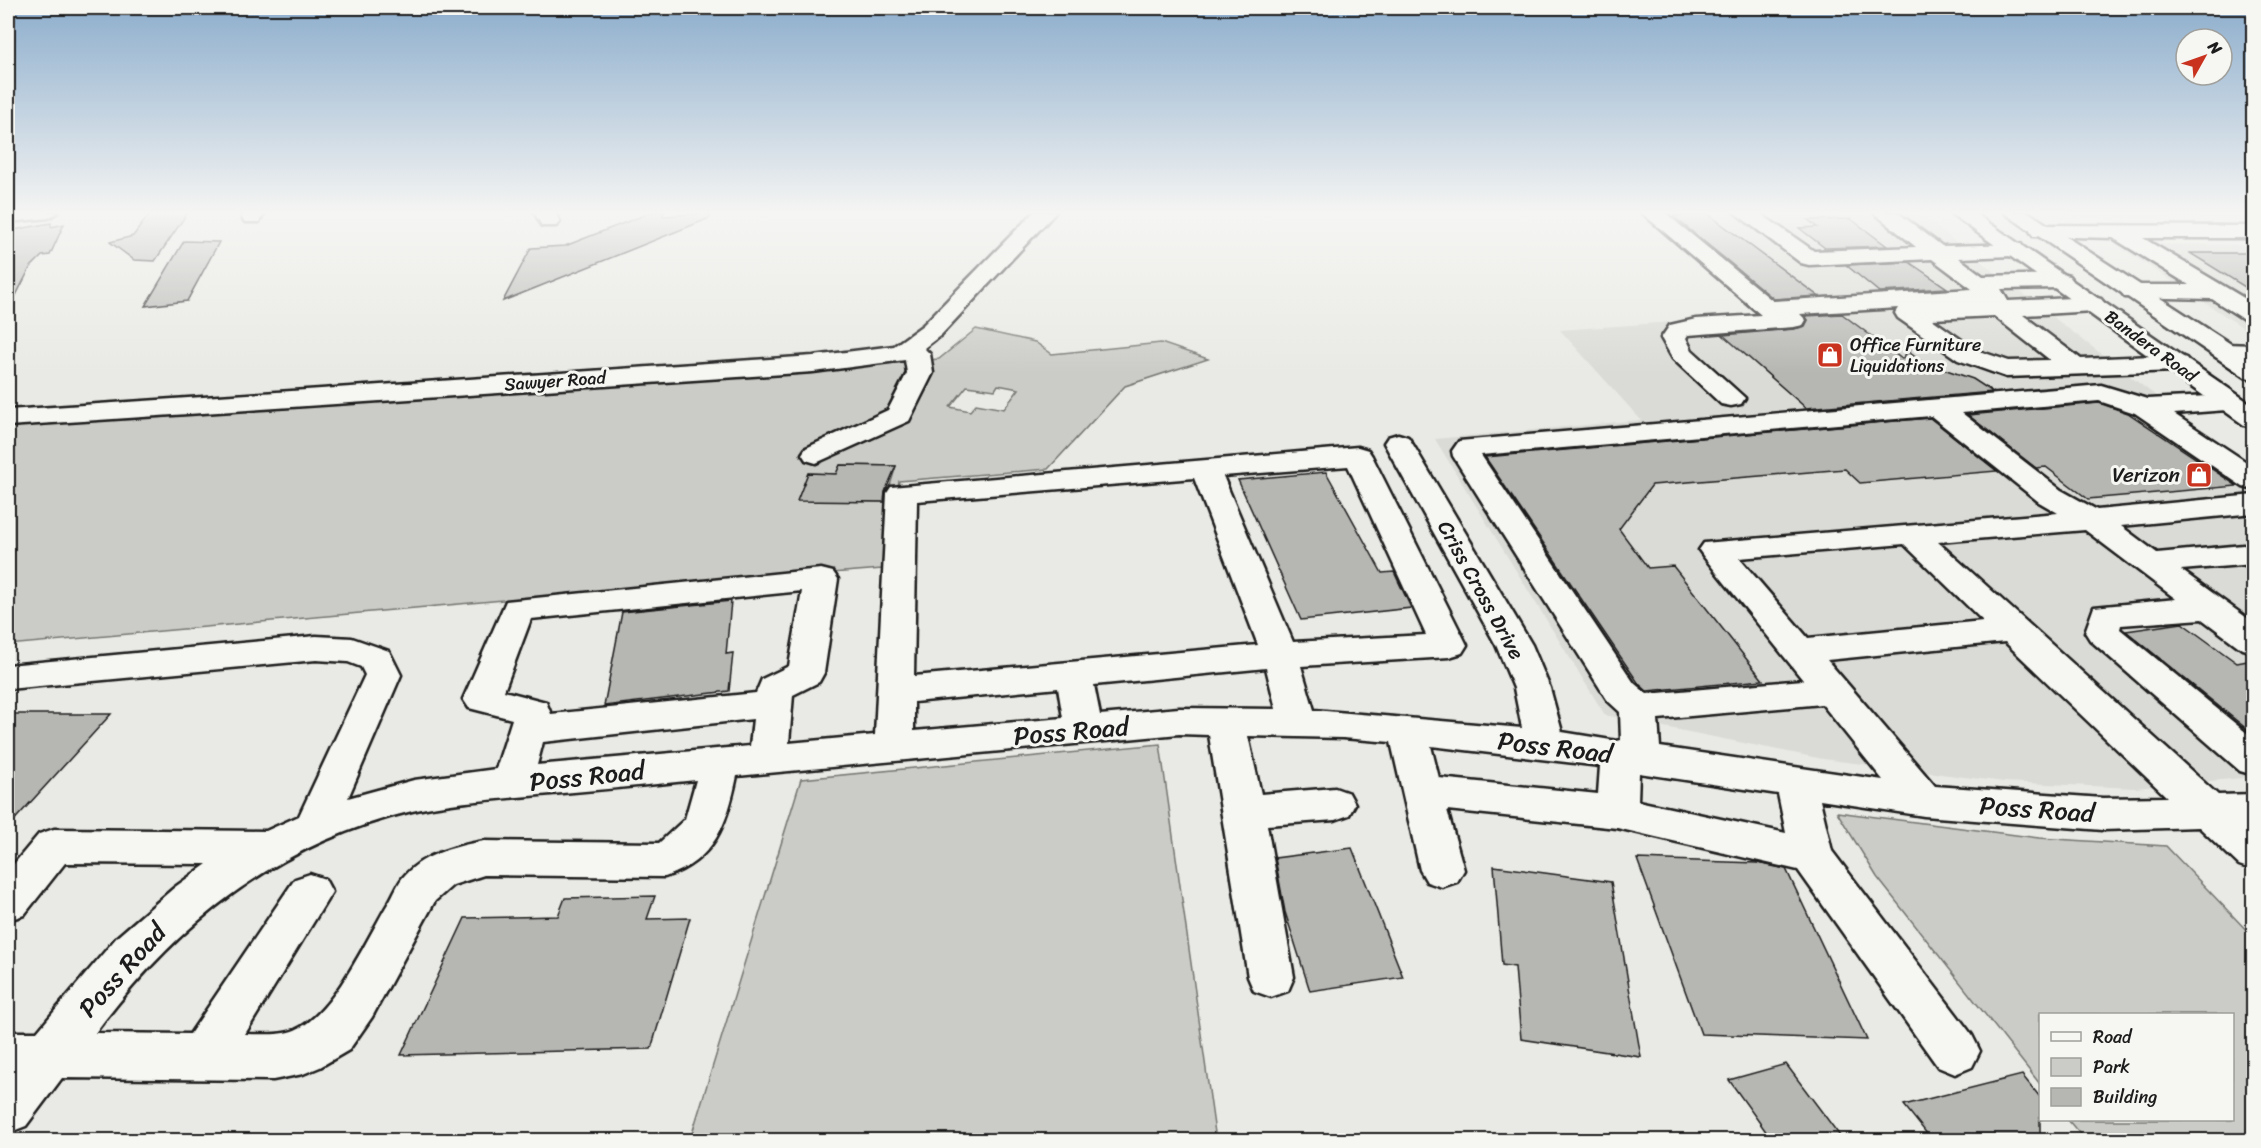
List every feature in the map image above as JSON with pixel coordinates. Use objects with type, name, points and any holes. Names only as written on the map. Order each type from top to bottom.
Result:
[{"type":"street","name":"Sawyer Road","points":[[8,418],[813,364],[902,353],[932,330],[994,266]]},
{"type":"street","points":[[1715,266],[1767,309],[1990,295],[2093,304]]},
{"type":"street","points":[[1953,266],[2075,367]]},
{"type":"street","name":"Bandera Road","points":[[2038,266],[2177,363],[2242,402],[2253,419]]},
{"type":"street","name":"Bandera Road","points":[[2093,266],[2253,371]]},
{"type":"street","points":[[2174,266],[2253,315]]},
{"type":"street","points":[[1731,398],[1682,354],[1673,338],[1679,330],[1696,326],[1906,313],[2061,281]]},
{"type":"street","points":[[2133,292],[2216,292]]},
{"type":"street","points":[[1906,313],[1967,355],[2006,369],[2177,363]]},
{"type":"street","points":[[816,454],[899,414],[920,374],[917,354],[905,350]]},
{"type":"street","points":[[2225,352],[2253,353]]},
{"type":"street","points":[[1831,690],[1639,708],[1621,692],[1467,456],[1466,451],[1469,447],[2101,393],[2145,407],[2253,481]]},
{"type":"street","points":[[2145,407],[2242,402]]},
{"type":"street","points":[[1936,406],[2050,496],[2092,520],[2253,641]]},
{"type":"street","name":"Criss Cross Drive","points":[[1398,443],[1514,645],[1532,688],[1545,744]]},
{"type":"street","points":[[894,747],[895,691],[902,493],[1358,456],[1449,645],[1280,655],[895,691]]},
{"type":"street","points":[[1205,468],[1280,655],[1299,723]]},
{"type":"street","points":[[1924,801],[1714,550],[2092,520],[2253,504]]},
{"type":"street","points":[[1912,535],[2253,853]]},
{"type":"street","points":[[2151,563],[2253,554]]},
{"type":"street","points":[[512,783],[533,711],[482,699],[518,609],[821,579],[807,673],[775,688],[768,759]]},
{"type":"street","points":[[2210,608],[2106,615],[2102,632],[2253,761]]},
{"type":"street","points":[[1799,651],[2013,630]]},
{"type":"street","points":[[8,677],[316,648],[352,650],[376,659],[383,675],[315,826]]},
{"type":"street","points":[[1074,674],[1084,730]]},
{"type":"street","points":[[528,730],[775,704]]},
{"type":"street","points":[[1617,812],[1631,756],[1639,708]]},
{"type":"street","name":"Poss Road","points":[[8,1109],[28,1055],[127,957],[220,875],[315,826],[372,805],[428,792],[721,762],[1179,721],[1299,723],[1407,730],[1545,744],[1924,801],[2103,814],[2253,810]]},
{"type":"street","points":[[1226,722],[1244,811],[1271,977]]},
{"type":"street","points":[[1407,730],[1442,870]]},
{"type":"street","points":[[28,1055],[273,1056],[303,1050],[332,1034],[355,1002],[420,888],[438,873],[462,862],[484,858],[665,860],[682,852],[702,831],[721,762]]},
{"type":"street","points":[[1796,782],[1812,856],[1955,1051]]},
{"type":"street","points":[[1422,792],[1617,812],[1812,856]]},
{"type":"street","points":[[1244,811],[1335,804]]},
{"type":"street","points":[[8,902],[54,846],[269,849]]},
{"type":"street","points":[[203,1056],[310,892]]},
{"type":"shaded area","points":[[1701,266],[1987,266],[2253,471],[2253,777],[2135,788],[2004,782],[1823,759],[1605,715],[1435,439],[1641,420],[1560,330],[1757,316]]},
{"type":"shaded area","points":[[2148,266],[2253,266],[2253,334]]},
{"type":"green space","points":[[976,329],[1035,342],[1052,354],[1161,343],[1208,359],[1125,386],[1048,469],[899,481],[882,569],[614,590],[8,645],[8,427],[731,378],[939,359]],"holes":[[[998,385],[1019,389],[1004,409],[976,404],[970,411],[950,407],[967,386],[995,390]],[[840,465],[896,466],[885,502],[798,500],[808,473],[836,474]]]},
{"type":"green space","points":[[1160,744],[1216,1140],[690,1140],[801,779]]},
{"type":"green space","points":[[1837,812],[2039,838],[2166,846],[2253,937],[2253,1140],[2085,1140],[2069,1121],[2234,1121],[2234,1013],[2039,1013],[2039,1083],[1877,877]]},
{"type":"building","points":[[8,266],[32,266],[30,268],[8,311]]},
{"type":"building","points":[[169,266],[206,266],[187,301],[145,306]]},
{"type":"building","points":[[522,266],[591,266],[503,301]]},
{"type":"building","points":[[1733,266],[1777,266],[1818,296],[1774,299]]},
{"type":"building","points":[[1847,266],[1914,266],[1947,288],[1879,292]]},
{"type":"building","points":[[2210,266],[2253,266],[2253,292]]},
{"type":"building","name":"Office Furniture Liquidations","points":[[1842,314],[1902,359],[1908,351],[1920,361],[1973,379],[1993,392],[1806,408],[1723,335],[1794,329],[1805,326],[1808,320],[1805,316]]},
{"type":"building","points":[[2099,403],[2128,413],[2237,486],[2088,499],[2046,467],[2036,468],[1968,415]]},
{"type":"building","points":[[1930,418],[1997,471],[1860,483],[1845,469],[1652,485],[1619,529],[1648,568],[1673,566],[1763,680],[1647,691],[1639,684],[1485,457]]},
{"type":"building","points":[[840,465],[896,466],[885,492],[884,502],[797,501],[808,473],[836,474]]},
{"type":"building","points":[[1326,472],[1382,573],[1394,572],[1411,608],[1301,620],[1238,480]]},
{"type":"building","points":[[731,601],[726,654],[733,653],[729,691],[604,706],[622,612]]},
{"type":"building","points":[[2182,623],[2237,663],[2253,660],[2253,734],[2126,631]]},
{"type":"building","points":[[8,714],[111,714],[8,827]]},
{"type":"building","points":[[1352,848],[1403,977],[1310,991],[1285,912],[1275,858]]},
{"type":"building","points":[[1637,859],[1757,863],[1786,869],[1867,1040],[1701,1034]]},
{"type":"building","points":[[1494,866],[1611,882],[1641,1057],[1521,1039],[1515,967],[1502,965]]},
{"type":"building","points":[[655,896],[647,919],[690,918],[651,1049],[401,1055],[465,918],[558,916],[565,898]]},
{"type":"building","points":[[1786,1064],[1843,1140],[1772,1140],[1729,1080]]},
{"type":"building","points":[[2022,1075],[2039,1096],[2040,1140],[1932,1140],[1904,1105]]},
{"type":"place","name":"Office Furniture Liquidations","points":[[1830,355]]},
{"type":"place","name":"Verizon","points":[[2199,475]]}]
